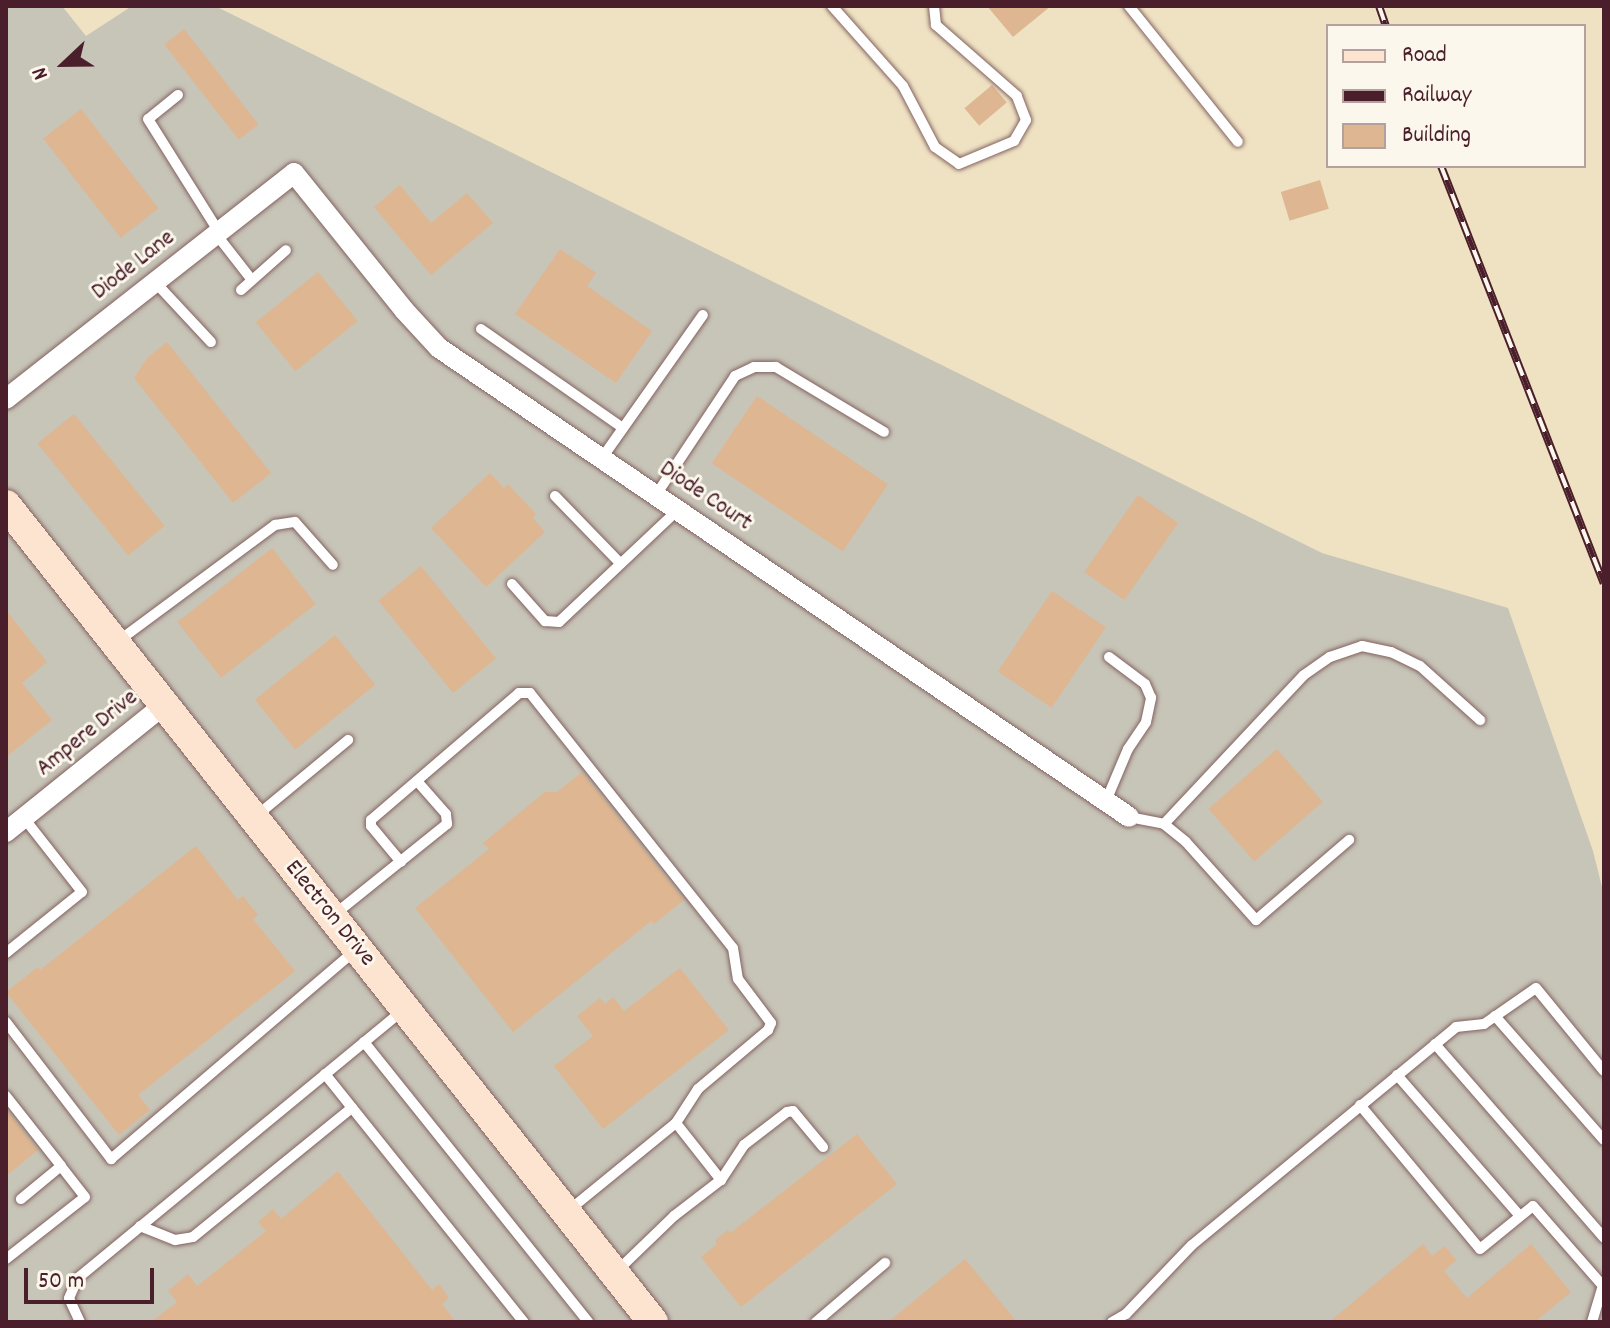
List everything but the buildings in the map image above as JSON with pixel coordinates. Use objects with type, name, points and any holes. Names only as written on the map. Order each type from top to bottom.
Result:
[{"type":"street","name":"Diode Lane","points":[[6,399],[294,173]]},
{"type":"street","name":"Diode Court","points":[[294,173],[404,310],[439,348],[1129,817]]},
{"type":"street","name":"Electron Drive","points":[[6,505],[653,1322]]},
{"type":"street","name":"Ampere Drive","points":[[6,832],[164,705]]},
{"type":"lane","points":[[832,6],[903,86],[935,147],[959,164],[1014,141],[1026,120],[1017,96],[936,25],[934,6]]},
{"type":"lane","points":[[1129,6],[1238,142]]},
{"type":"lane","points":[[178,95],[148,119],[218,233],[252,280]]},
{"type":"lane","points":[[241,290],[286,250]]},
{"type":"lane","points":[[155,282],[211,342]]},
{"type":"lane","points":[[602,458],[703,315]]},
{"type":"lane","points":[[481,329],[623,428]]},
{"type":"lane","points":[[656,495],[735,376],[754,367],[776,367],[884,432]]},
{"type":"lane","points":[[555,496],[620,563]]},
{"type":"lane","points":[[512,584],[545,621],[559,622],[678,510]]},
{"type":"lane","points":[[115,643],[275,525],[295,522],[333,565]]},
{"type":"lane","points":[[1164,824],[1304,675],[1330,657],[1362,646],[1391,652],[1420,666],[1480,720]]},
{"type":"lane","points":[[1106,801],[1128,749],[1146,722],[1151,698],[1145,684],[1109,657]]},
{"type":"lane","points":[[401,862],[370,822],[519,693],[530,693],[733,948],[738,979],[771,1023],[768,1030],[698,1089],[676,1123],[566,1212]]},
{"type":"lane","points":[[254,819],[348,740]]},
{"type":"lane","points":[[332,917],[447,824],[446,814],[417,781]]},
{"type":"lane","points":[[1129,817],[1164,824],[1186,842],[1256,920],[1349,840]]},
{"type":"lane","points":[[6,953],[82,892],[24,818]]},
{"type":"lane","points":[[6,1022],[111,1159],[357,949]]},
{"type":"lane","points":[[1112,1322],[1126,1314],[1192,1245],[1456,1027],[1484,1024],[1536,988],[1604,1071]]},
{"type":"lane","points":[[80,1322],[69,1298],[78,1278],[405,1009]]},
{"type":"lane","points":[[1495,1016],[1604,1140]]},
{"type":"lane","points":[[364,1042],[588,1322]]},
{"type":"lane","points":[[1435,1044],[1604,1238]]},
{"type":"lane","points":[[325,1074],[524,1322]]},
{"type":"lane","points":[[1397,1075],[1520,1216]]},
{"type":"lane","points":[[6,1096],[85,1197],[6,1259]]},
{"type":"lane","points":[[1360,1105],[1480,1249],[1533,1206],[1604,1283],[1592,1322]]},
{"type":"lane","points":[[140,1226],[175,1240],[193,1237],[352,1108]]},
{"type":"lane","points":[[614,1273],[674,1216],[721,1180],[744,1145],[787,1112],[793,1111],[823,1147]]},
{"type":"lane","points":[[676,1123],[721,1180]]},
{"type":"lane","points":[[21,1199],[61,1166]]},
{"type":"lane","points":[[816,1322],[885,1263]]},
{"type":"shaded area","points":[[6,6],[62,6],[86,36],[132,6],[215,6],[1322,553],[1508,608],[1593,851],[1604,895],[1604,1322],[6,1322]]},
{"type":"railway","points":[[1379,6],[1385,24]]},
{"type":"railway","points":[[1442,168],[1604,583]]}]
